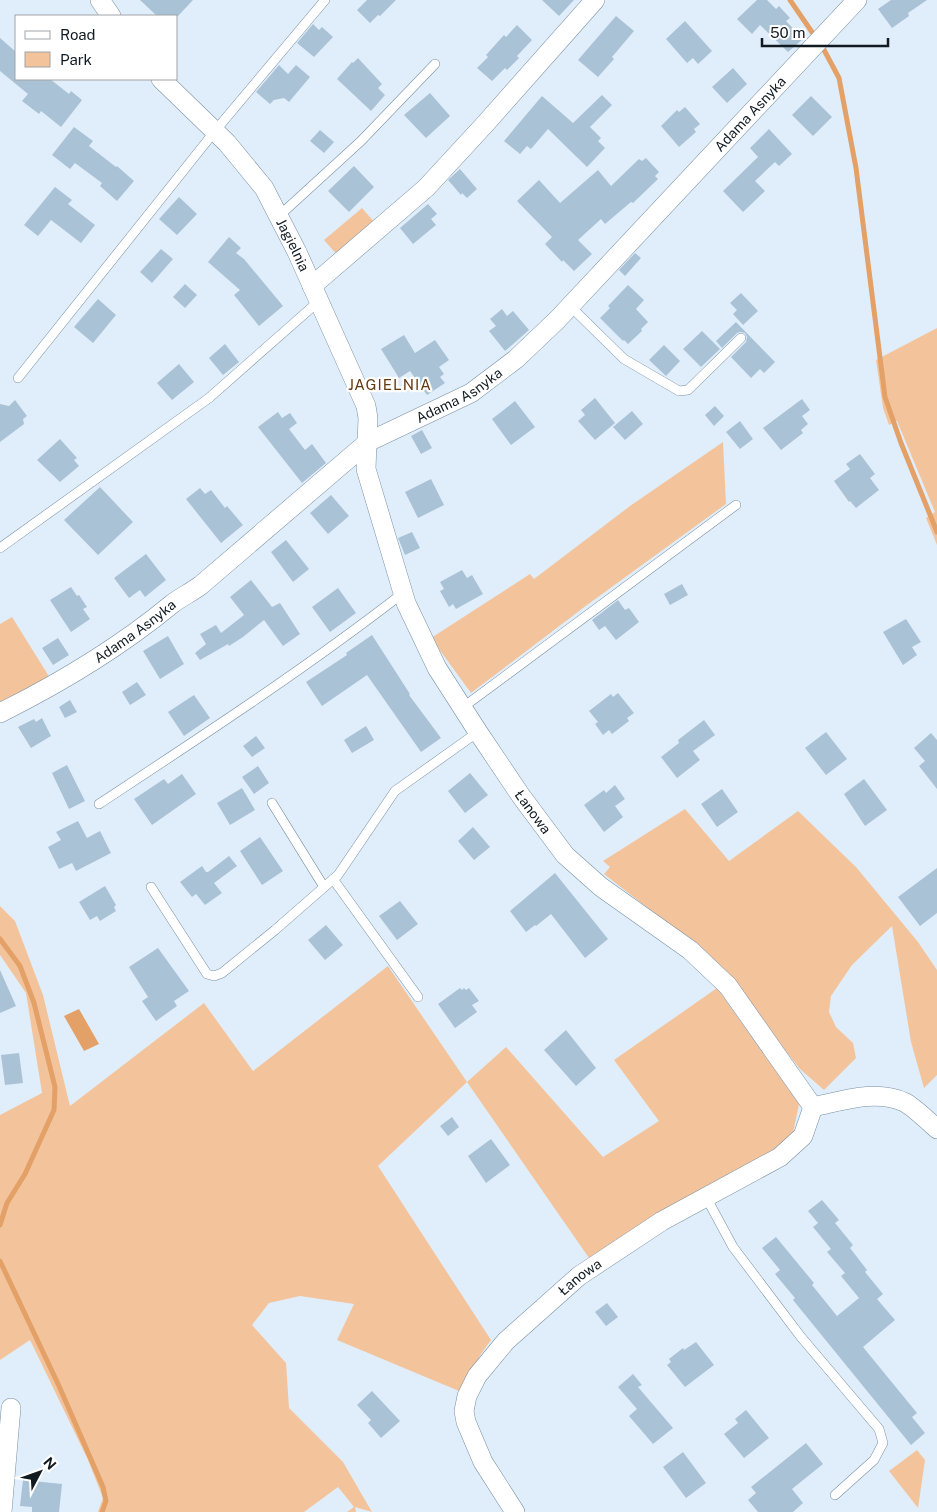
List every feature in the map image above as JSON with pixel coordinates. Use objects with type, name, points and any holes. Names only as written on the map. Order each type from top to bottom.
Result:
[{"type":"street","points":[[100,0],[110,15]]},
{"type":"street","points":[[316,294],[426,188],[595,0]]},
{"type":"street","name":"Adama Asnyka","points":[[0,713],[47,690],[166,611],[172,604],[201,585],[368,442],[471,393],[516,359],[570,306],[857,0]]},
{"type":"street","name":"Jagielnia","points":[[163,80],[227,143],[264,188],[316,294],[366,406],[368,442]]},
{"type":"street","name":"Łanowa","points":[[368,442],[366,469],[406,603],[437,668],[478,732],[521,796],[565,855],[602,887],[690,950],[728,986],[813,1107],[803,1136],[780,1157],[662,1221],[579,1276],[506,1341],[477,1376],[467,1396],[464,1411],[466,1422],[483,1462],[515,1512]]},
{"type":"street","points":[[813,1107],[878,1096],[905,1102],[937,1129]]},
{"type":"street","points":[[2,1512],[11,1408]]},
{"type":"lane","points":[[18,378],[215,131],[325,0]]},
{"type":"lane","points":[[279,216],[361,141],[435,64]]},
{"type":"lane","points":[[0,548],[209,398],[316,294]]},
{"type":"lane","points":[[570,306],[624,359],[679,390],[688,390],[741,338]]},
{"type":"lane","points":[[462,708],[736,505]]},
{"type":"lane","points":[[99,804],[197,740],[348,635],[403,593]]},
{"type":"lane","points":[[152,887],[207,974],[214,976],[222,973],[338,875],[396,791],[478,732]]},
{"type":"lane","points":[[272,803],[324,887]]},
{"type":"lane","points":[[333,879],[418,997]]},
{"type":"lane","points":[[706,1197],[733,1247],[801,1337],[879,1429],[883,1443],[874,1460],[835,1494]]},
{"type":"green space","points":[[362,208],[376,224],[339,257],[324,240]]},
{"type":"green space","points":[[937,328],[937,545],[926,518],[935,512],[897,421],[889,425],[883,408],[876,360]]},
{"type":"green space","points":[[723,442],[726,504],[587,605],[471,693],[431,638],[530,574],[534,579],[630,506]]},
{"type":"green space","points":[[12,617],[50,678],[0,705],[0,624]]},
{"type":"green space","points":[[685,809],[729,861],[798,811],[856,867],[918,942],[937,970],[937,1075],[924,1088],[911,1042],[892,926],[852,965],[831,996],[829,1012],[836,1027],[853,1043],[856,1058],[824,1090],[800,1069],[754,1011],[728,974],[696,942],[658,916],[604,874],[610,867],[603,861]]},
{"type":"green space","points":[[0,906],[15,921],[43,995],[70,1106],[204,1003],[253,1071],[388,966],[467,1082],[378,1166],[491,1340],[459,1391],[337,1340],[354,1304],[300,1296],[269,1303],[252,1325],[286,1363],[289,1408],[343,1462],[372,1512],[355,1507],[356,1512],[347,1512],[354,1507],[338,1487],[304,1512],[98,1512],[103,1498],[88,1460],[30,1340],[0,1360],[0,1115],[42,1093],[26,993],[0,955]]},
{"type":"green space","points":[[717,988],[799,1104],[793,1133],[776,1152],[636,1227],[589,1258],[467,1082],[506,1047],[603,1157],[659,1121],[614,1060]]},
{"type":"green space","points":[[917,1450],[925,1460],[918,1508],[889,1471]]},
{"type":"shaded area","points":[[79,1009],[99,1044],[84,1051],[64,1016]]},
{"type":"building","points":[[140,0],[193,0],[178,16],[156,15]]},
{"type":"building","points":[[367,0],[396,0],[370,23],[357,10]]},
{"type":"building","points":[[542,0],[574,0],[559,16]]},
{"type":"building","points":[[757,0],[767,0],[776,9],[779,6],[790,18],[786,21],[803,39],[788,52],[760,25],[752,34],[737,19]]},
{"type":"building","points":[[891,0],[927,0],[908,13],[909,16],[892,28],[878,9]]},
{"type":"building","points":[[616,16],[634,31],[612,57],[614,59],[598,77],[578,60]]},
{"type":"building","points":[[685,21],[712,51],[698,64],[693,58],[687,63],[666,39]]},
{"type":"building","points":[[313,24],[319,30],[322,27],[333,37],[314,57],[297,43]]},
{"type":"building","points":[[517,25],[532,40],[517,56],[519,58],[492,81],[477,68],[488,57],[486,55],[504,35],[506,37]]},
{"type":"building","points":[[0,38],[15,51],[15,80],[51,80],[69,94],[71,91],[82,100],[61,127],[41,111],[39,114],[22,101],[28,94],[0,71]]},
{"type":"building","points":[[358,58],[382,84],[378,88],[385,95],[371,111],[337,79]]},
{"type":"building","points":[[279,65],[288,74],[296,65],[310,77],[289,102],[284,98],[274,100],[270,104],[256,92]]},
{"type":"building","points":[[733,68],[747,84],[727,103],[712,87]]},
{"type":"building","points":[[430,93],[450,116],[426,138],[404,115]]},
{"type":"building","points":[[602,95],[612,105],[590,127],[601,138],[598,141],[605,148],[587,167],[548,129],[531,149],[527,146],[520,154],[504,141],[542,96],[573,123]]},
{"type":"building","points":[[811,96],[832,117],[813,136],[792,115]]},
{"type":"building","points":[[685,107],[700,124],[694,129],[696,132],[679,147],[661,126],[677,110],[679,112]]},
{"type":"building","points":[[74,127],[93,141],[89,146],[134,181],[117,201],[100,186],[102,183],[75,163],[70,169],[52,155]]},
{"type":"building","points":[[769,129],[792,154],[779,166],[775,162],[755,181],[765,191],[743,212],[723,191],[758,157],[750,148]]},
{"type":"building","points":[[320,130],[334,142],[324,153],[310,141]]},
{"type":"building","points":[[646,158],[659,172],[655,176],[658,179],[633,203],[631,202],[605,224],[601,219],[578,240],[592,254],[574,271],[563,260],[562,262],[545,244],[552,237],[517,201],[539,180],[560,203],[598,170],[611,186],[639,159],[642,161]]},
{"type":"building","points":[[354,166],[374,187],[349,212],[328,191]]},
{"type":"building","points":[[460,169],[477,189],[467,198],[462,193],[461,195],[448,180]]},
{"type":"building","points":[[55,187],[72,200],[68,204],[95,225],[81,243],[51,220],[38,236],[24,225]]},
{"type":"building","points":[[179,197],[197,214],[177,235],[159,219]]},
{"type":"building","points":[[428,204],[437,214],[431,219],[436,225],[413,244],[400,228]]},
{"type":"building","points":[[229,237],[241,248],[236,253],[244,259],[283,306],[259,326],[234,295],[240,290],[208,262]]},
{"type":"building","points":[[161,249],[173,259],[152,283],[140,272]]},
{"type":"building","points":[[635,253],[641,258],[625,276],[619,270]]},
{"type":"building","points":[[185,284],[197,295],[185,308],[173,297]]},
{"type":"building","points":[[628,285],[644,300],[636,309],[648,322],[641,329],[642,331],[628,344],[600,318],[610,308],[608,306]]},
{"type":"building","points":[[741,293],[758,311],[743,325],[733,314],[737,310],[730,303]]},
{"type":"building","points":[[98,299],[116,315],[93,343],[74,327]]},
{"type":"building","points":[[502,309],[507,316],[513,311],[529,330],[505,351],[489,331],[496,326],[490,319]]},
{"type":"building","points":[[736,322],[775,362],[764,373],[760,369],[751,378],[731,357],[746,342],[747,337],[745,333],[737,333],[722,348],[716,341]]},
{"type":"building","points":[[702,331],[720,349],[701,367],[683,349]]},
{"type":"building","points":[[404,335],[415,353],[435,340],[449,360],[439,367],[444,374],[440,377],[445,383],[427,395],[410,371],[399,378],[381,349]]},
{"type":"building","points":[[225,344],[239,362],[223,375],[209,358]]},
{"type":"building","points":[[664,345],[680,361],[666,376],[649,360]]},
{"type":"building","points":[[179,364],[194,382],[172,400],[157,383]]},
{"type":"building","points":[[595,398],[615,423],[595,440],[578,421],[585,415],[581,410]]},
{"type":"building","points":[[802,399],[810,410],[802,416],[808,424],[801,430],[803,433],[781,450],[763,428]]},
{"type":"building","points":[[15,400],[27,416],[23,419],[24,424],[0,442],[0,404],[9,406]]},
{"type":"building","points":[[515,401],[535,427],[511,445],[492,419]]},
{"type":"building","points":[[715,406],[724,416],[714,426],[705,415]]},
{"type":"building","points":[[632,411],[643,424],[625,440],[613,427]]},
{"type":"building","points":[[278,412],[282,418],[290,413],[297,423],[289,429],[305,450],[312,444],[326,463],[302,483],[258,427]]},
{"type":"building","points":[[740,421],[753,439],[740,449],[726,432]]},
{"type":"building","points":[[422,430],[432,448],[421,454],[411,436]]},
{"type":"building","points":[[60,439],[77,458],[74,460],[79,466],[60,482],[37,460]]},
{"type":"building","points":[[860,454],[875,474],[870,478],[879,490],[856,508],[849,502],[834,481],[850,469],[846,464]]},
{"type":"building","points":[[431,479],[444,505],[418,518],[405,492]]},
{"type":"building","points":[[100,487],[133,522],[98,555],[64,520]]},
{"type":"building","points":[[200,488],[205,494],[211,490],[225,508],[227,506],[243,525],[221,543],[186,499]]},
{"type":"building","points":[[331,495],[349,516],[328,534],[310,513]]},
{"type":"building","points":[[412,532],[420,548],[405,555],[398,538]]},
{"type":"building","points":[[286,540],[309,569],[293,582],[271,552]]},
{"type":"building","points":[[146,554],[166,580],[145,597],[140,590],[129,598],[114,578]]},
{"type":"building","points":[[462,570],[467,578],[472,575],[483,594],[456,609],[453,604],[449,607],[440,591],[444,589],[440,582]]},
{"type":"building","points":[[251,580],[272,607],[280,603],[300,634],[283,646],[264,620],[229,646],[228,644],[200,660],[195,653],[206,644],[200,634],[216,625],[221,633],[244,615],[230,597]]},
{"type":"building","points":[[682,584],[688,595],[670,605],[664,594]]},
{"type":"building","points":[[71,587],[87,607],[83,609],[90,619],[71,632],[50,600]]},
{"type":"building","points":[[338,588],[356,613],[330,632],[312,607]]},
{"type":"building","points":[[618,600],[625,610],[629,608],[639,622],[616,640],[605,626],[599,630],[592,620]]},
{"type":"building","points":[[906,619],[921,642],[912,647],[917,655],[903,665],[883,632]]},
{"type":"building","points":[[372,635],[409,695],[441,738],[421,752],[367,675],[322,706],[306,682],[347,655],[346,653]]},
{"type":"building","points":[[168,636],[184,664],[160,679],[143,651]]},
{"type":"building","points":[[58,638],[69,655],[53,665],[42,648]]},
{"type":"building","points":[[137,682],[146,695],[130,705],[122,692]]},
{"type":"building","points":[[618,693],[634,713],[627,718],[629,721],[612,734],[609,730],[603,735],[595,724],[598,722],[589,711],[611,694],[613,697]]},
{"type":"building","points":[[194,695],[210,718],[184,736],[168,712]]},
{"type":"building","points":[[70,700],[77,712],[65,718],[59,707]]},
{"type":"building","points":[[42,718],[51,736],[31,748],[18,727],[34,719],[36,722]]},
{"type":"building","points":[[704,720],[715,735],[693,751],[700,760],[677,778],[661,757],[679,743],[678,740]]},
{"type":"building","points":[[366,726],[374,740],[352,753],[344,740]]},
{"type":"building","points":[[826,732],[847,759],[826,775],[805,748]]},
{"type":"building","points":[[931,733],[937,740],[937,789],[919,766],[925,761],[914,748]]},
{"type":"building","points":[[256,736],[265,748],[252,757],[243,746]]},
{"type":"building","points":[[67,765],[85,801],[69,809],[52,773]]},
{"type":"building","points":[[258,766],[269,783],[254,794],[242,777]]},
{"type":"building","points":[[470,773],[488,795],[465,813],[448,791]]},
{"type":"building","points":[[182,774],[196,794],[152,825],[134,799],[164,779],[168,784]]},
{"type":"building","points":[[864,779],[887,810],[865,826],[844,794]]},
{"type":"building","points":[[615,785],[625,799],[615,806],[623,817],[604,832],[584,805],[604,790],[606,793]]},
{"type":"building","points":[[242,788],[255,810],[230,825],[217,803]]},
{"type":"building","points":[[722,789],[738,812],[717,827],[701,804]]},
{"type":"building","points":[[78,821],[87,838],[100,831],[111,853],[76,871],[72,863],[59,869],[48,847],[61,840],[56,832]]},
{"type":"building","points":[[473,827],[490,847],[474,860],[458,841]]},
{"type":"building","points":[[260,837],[283,871],[262,885],[240,851]]},
{"type":"building","points":[[229,856],[237,866],[214,883],[222,893],[205,905],[196,894],[192,897],[180,882],[202,866],[208,872]]},
{"type":"building","points":[[937,868],[937,913],[920,926],[898,897]]},
{"type":"building","points":[[555,873],[608,939],[585,958],[551,914],[526,932],[510,911]]},
{"type":"building","points":[[105,886],[116,905],[114,907],[116,911],[100,921],[97,916],[90,920],[79,902]]},
{"type":"building","points":[[400,901],[418,924],[397,940],[379,916]]},
{"type":"building","points":[[326,925],[343,945],[325,960],[308,940]]},
{"type":"building","points":[[158,948],[189,991],[174,1001],[177,1006],[156,1021],[142,1001],[148,997],[129,967]]},
{"type":"building","points":[[0,970],[16,1006],[0,1013]]},
{"type":"building","points":[[460,988],[466,990],[469,988],[479,1001],[472,1005],[477,1012],[455,1028],[438,1004]]},
{"type":"building","points":[[566,1030],[596,1068],[576,1086],[544,1050]]},
{"type":"building","points":[[19,1053],[23,1083],[5,1085],[1,1055]]},
{"type":"building","points":[[452,1117],[459,1127],[448,1136],[440,1126]]},
{"type":"building","points":[[491,1139],[510,1165],[486,1183],[468,1156]]},
{"type":"building","points":[[822,1200],[839,1220],[835,1223],[853,1245],[850,1248],[867,1270],[865,1272],[883,1294],[877,1299],[895,1320],[863,1347],[917,1413],[912,1417],[925,1433],[911,1445],[793,1300],[795,1298],[775,1274],[780,1270],[762,1248],[776,1237],[814,1283],[812,1285],[837,1316],[859,1298],[841,1276],[845,1273],[827,1252],[831,1249],[813,1227],[818,1223],[808,1211]]},
{"type":"building","points":[[607,1303],[618,1317],[606,1326],[595,1312]]},
{"type":"building","points":[[696,1342],[714,1365],[685,1387],[667,1365],[671,1362],[669,1359],[683,1348],[684,1350]]},
{"type":"building","points":[[633,1374],[642,1385],[638,1387],[673,1428],[653,1444],[629,1416],[637,1409],[618,1387]]},
{"type":"building","points":[[372,1391],[400,1421],[381,1438],[368,1423],[371,1420],[357,1405]]},
{"type":"building","points":[[746,1410],[769,1438],[744,1458],[724,1434],[738,1423],[735,1419]]},
{"type":"building","points":[[806,1443],[823,1464],[792,1489],[803,1503],[793,1512],[758,1512],[748,1500],[756,1493],[751,1487]]},
{"type":"building","points":[[683,1452],[706,1483],[686,1498],[663,1467]]},
{"type":"building","points":[[23,1480],[62,1484],[59,1512],[32,1512],[32,1507],[20,1506]]},
{"type":"waterway","points":[[790,0],[814,35]]},
{"type":"waterway","points":[[823,48],[839,78],[856,168],[885,397],[901,443],[937,532]]},
{"type":"waterway","points":[[0,939],[20,966],[34,1003],[55,1087],[54,1110],[25,1174],[7,1203],[0,1225]]},
{"type":"waterway","points":[[0,1261],[59,1386],[103,1487],[106,1501],[102,1512]]},
{"type":"district","name":"JAGIELNIA","points":[[390,384]]}]
